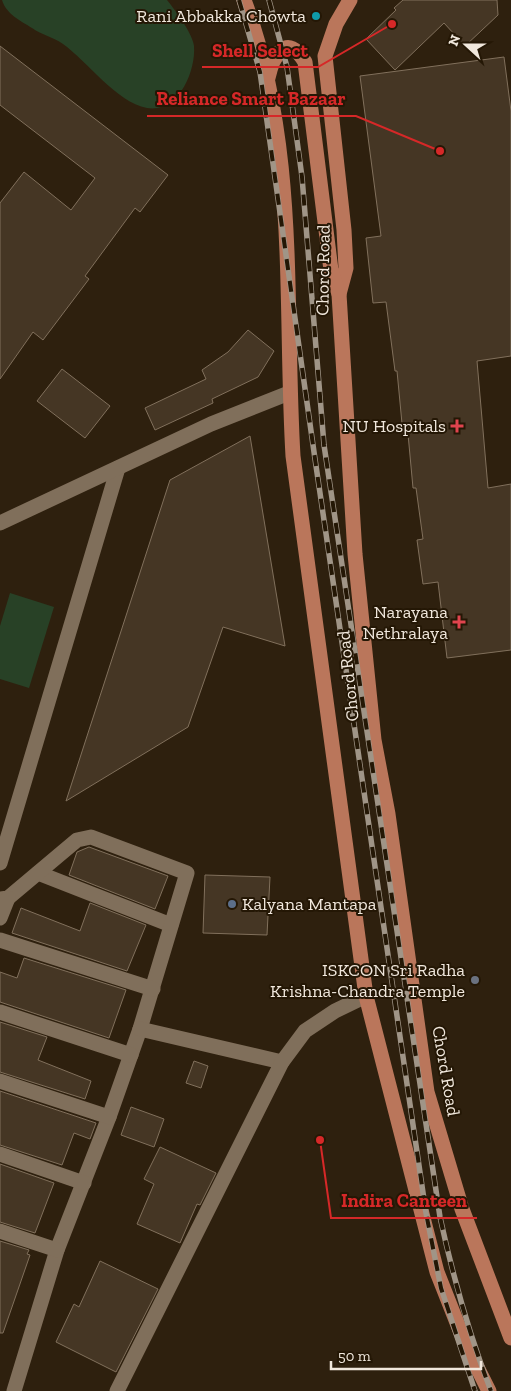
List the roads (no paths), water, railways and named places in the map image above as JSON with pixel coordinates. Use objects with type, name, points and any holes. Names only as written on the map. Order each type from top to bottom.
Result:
[{"type":"main road","name":"Chord Road","points":[[244,0],[254,26],[267,82],[286,216],[289,393],[294,456],[366,996],[437,1272],[465,1343],[489,1391]]},
{"type":"main road","name":"Chord Road","points":[[350,0],[336,24],[325,56],[344,230],[346,268],[340,294],[355,554],[374,740],[388,814],[427,1092],[462,1209],[511,1338]]},
{"type":"main road","points":[[267,82],[272,60],[276,54],[291,47],[299,52],[305,62],[308,80],[331,270],[340,294]]},
{"type":"street","points":[[0,523],[211,424],[289,393]]},
{"type":"street","points":[[0,864],[118,468]]},
{"type":"street","points":[[0,918],[4,898],[38,873],[77,840],[91,837],[187,873],[131,1055],[57,1250],[14,1391]]},
{"type":"street","points":[[38,873],[171,925]]},
{"type":"street","points":[[0,940],[153,988]]},
{"type":"street","points":[[117,1391],[282,1062],[305,1031],[335,1011],[366,996]]},
{"type":"street","points":[[0,1012],[131,1055]]},
{"type":"street","points":[[140,1028],[282,1062]]},
{"type":"street","points":[[0,1081],[109,1117]]},
{"type":"street","points":[[0,1154],[84,1183]]},
{"type":"street","points":[[0,1231],[57,1250]]},
{"type":"railway","points":[[239,0],[260,72],[426,1213],[441,1288],[475,1391]]},
{"type":"railway","points":[[269,0],[287,67],[302,177],[324,445],[440,1217],[462,1305],[491,1391]]},
{"type":"place","name":"Rani Abbakka Chowta","points":[[316,16]]},
{"type":"place","name":"Shell Select","points":[[392,24]]},
{"type":"place","name":"Reliance Smart Bazaar","points":[[440,151]]},
{"type":"place","name":"NU Hospitals","points":[[457,426]]},
{"type":"place","name":"Narayana Nethralaya","points":[[459,622]]},
{"type":"place","name":"Kalyana Mantapa","points":[[232,904]]},
{"type":"place","name":"ISKCON Sri Radha Krishna-Chandra Temple","points":[[475,980]]},
{"type":"place","name":"Indira Canteen","points":[[320,1140]]}]
